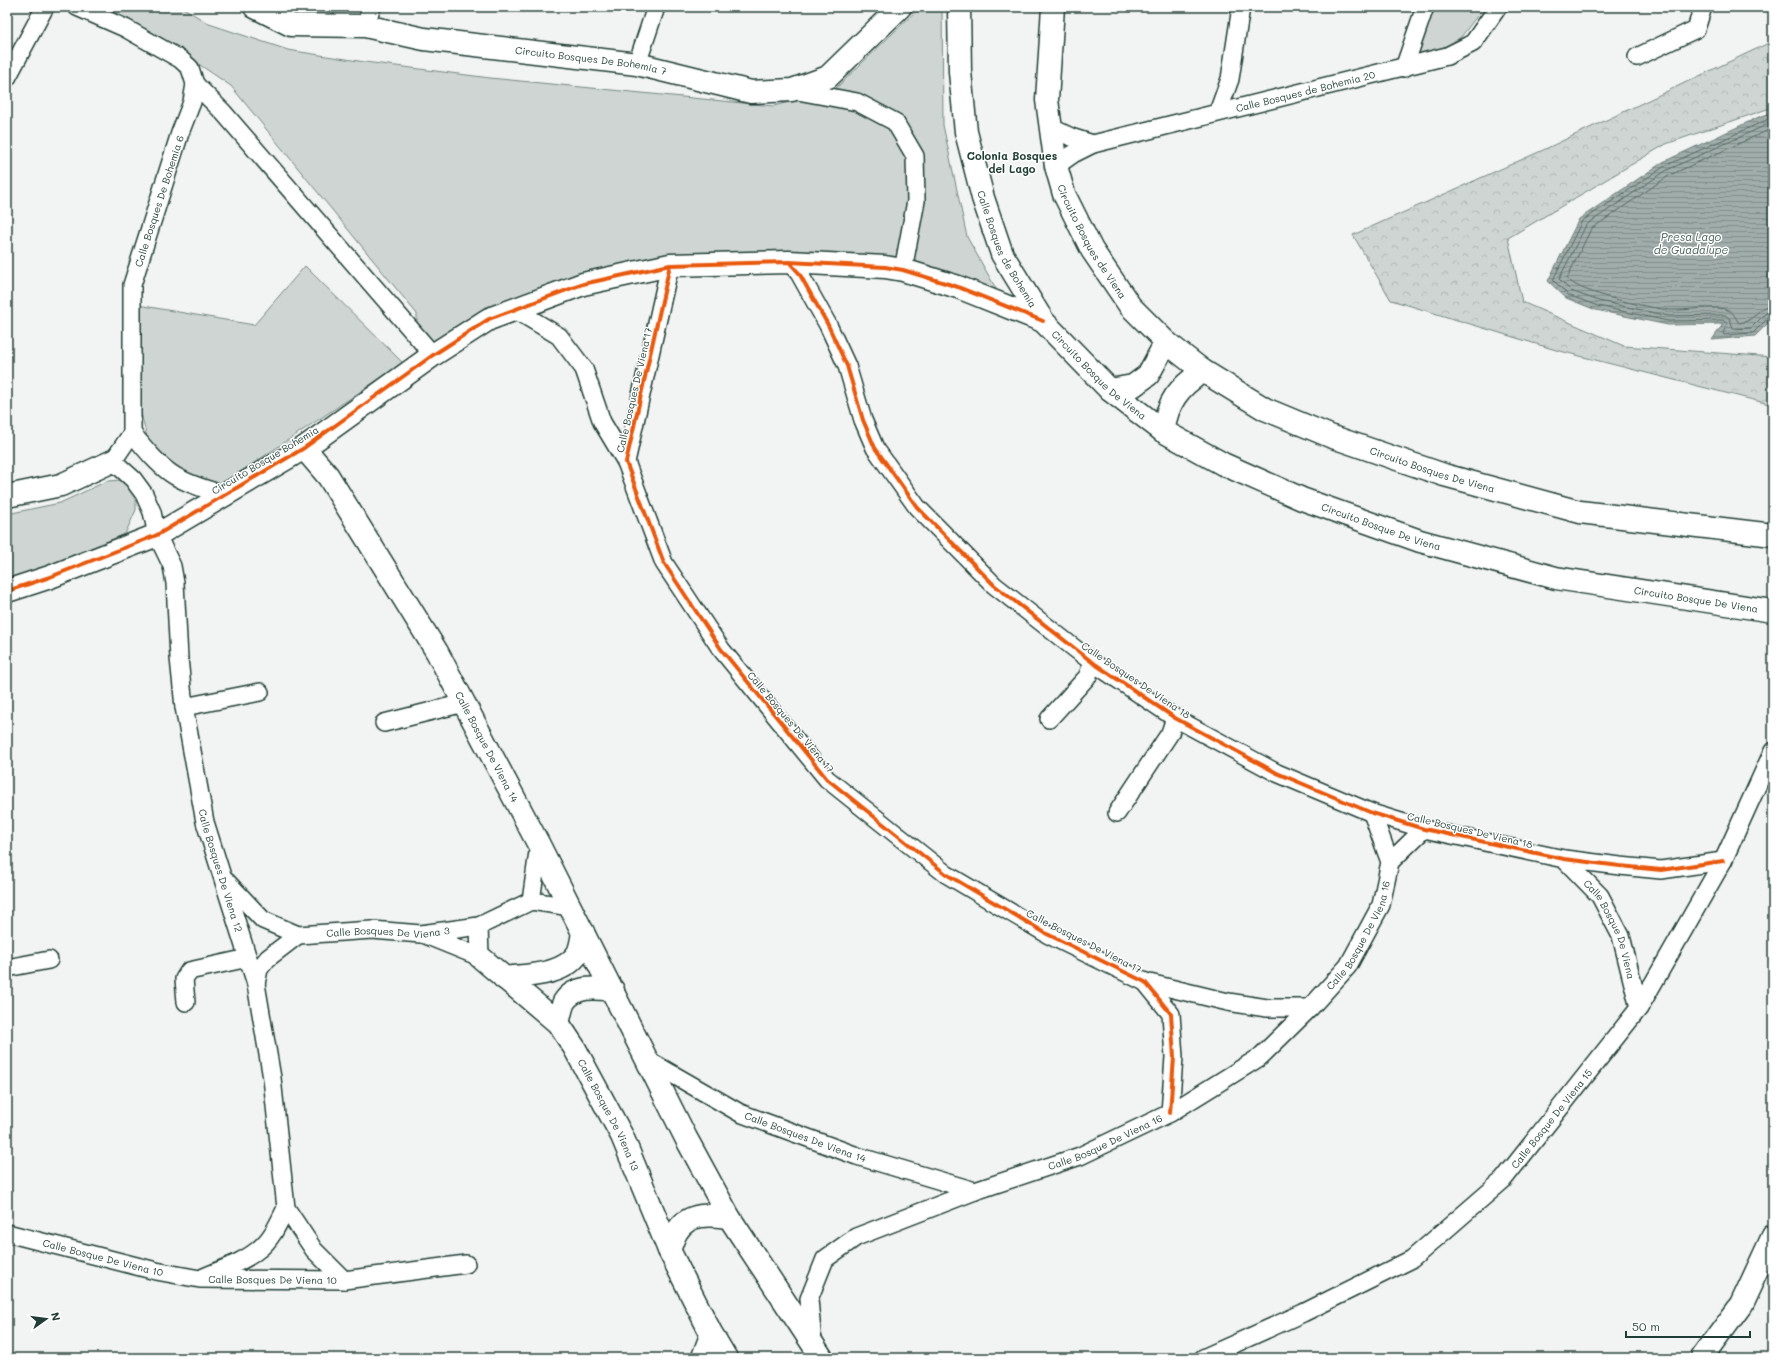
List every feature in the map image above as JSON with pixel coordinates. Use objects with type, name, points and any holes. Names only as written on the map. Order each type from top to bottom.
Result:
[{"type":"street","points":[[7,78],[45,7]]},
{"type":"street","points":[[77,7],[125,28],[180,59],[190,68],[195,84],[224,112],[433,355]]},
{"type":"street","name":"Circuito Bosques De Bohemia 7","points":[[255,7],[291,25],[369,17],[424,39],[637,64],[751,92],[792,90],[828,77],[900,7]]},
{"type":"street","points":[[637,64],[656,7]]},
{"type":"street","name":"Calle Bosques de Bohemia","points":[[959,7],[960,72],[966,132],[983,198],[1002,254],[1043,321]]},
{"type":"street","name":"Circuito Bosques de Viena","points":[[1053,7],[1047,100],[1056,166],[1064,194],[1092,250],[1130,306]]},
{"type":"street","points":[[1218,112],[1230,79],[1241,7]]},
{"type":"street","points":[[1404,68],[1425,7]]},
{"type":"street","name":"Calle Bosques de Bohemia 20","points":[[1056,166],[1073,154],[1093,144],[1218,112],[1404,68],[1447,56],[1473,43],[1498,7]]},
{"type":"street","points":[[1637,57],[1696,29],[1702,7]]},
{"type":"street","name":"Calle Bosques De Bohemia 6","points":[[132,433],[132,285],[180,133],[192,102],[195,84]]},
{"type":"street","points":[[792,90],[858,102],[895,122],[915,156],[916,201],[903,270]]},
{"type":"street","points":[[1050,127],[1071,137],[1093,144]]},
{"type":"street","name":"Circuito Bosque Bohemia","points":[[7,591],[50,577],[157,535],[223,494],[304,448],[433,355],[489,319],[583,284],[670,265],[789,262],[885,267],[903,270],[958,287],[1043,321]]},
{"type":"street","name":"Calle Bosques De Viena 18","points":[[789,262],[799,274],[828,325],[847,366],[863,420],[875,448],[917,507],[994,585],[1092,662],[1174,718],[1277,772],[1372,813],[1424,829],[1564,860],[1661,870],[1723,861]]},
{"type":"street","name":"Calle Bosques De Viena 17","points":[[626,462],[670,265]]},
{"type":"street","name":"Circuito Bosques De Viena","points":[[1130,306],[1166,342],[1203,371],[1265,409],[1330,436],[1444,475],[1580,512],[1773,535]]},
{"type":"street","name":"Calle Bosques De Viena 17","points":[[514,309],[559,336],[584,369],[602,422],[626,462],[664,563],[721,649],[827,779],[946,874],[1047,934],[1146,982],[1171,1014],[1174,1057],[1170,1113]]},
{"type":"street","name":"Circuito Bosque De Viena","points":[[1043,321],[1110,390],[1163,431],[1223,464],[1302,499],[1420,542],[1556,578],[1773,611]]},
{"type":"street","points":[[1110,390],[1133,386],[1148,375],[1166,342]]},
{"type":"street","points":[[1163,431],[1166,412],[1173,398],[1187,382],[1203,371]]},
{"type":"street","points":[[7,496],[61,485],[113,461],[132,433],[159,466],[170,475],[198,488],[223,494]]},
{"type":"street","name":"Calle Bosque De Viena 14","points":[[304,448],[328,476],[437,652],[539,845],[613,990],[646,1059]]},
{"type":"street","name":"Calle Bosques De Viena 12","points":[[113,461],[132,479],[144,494],[152,512],[157,535],[168,555],[175,583],[179,658],[184,707],[205,822],[256,984],[272,1078],[286,1208],[314,1250],[344,1280]]},
{"type":"street","points":[[1049,719],[1088,676],[1092,662]]},
{"type":"street","points":[[184,707],[260,692]]},
{"type":"street","points":[[384,723],[464,703]]},
{"type":"street","points":[[1117,813],[1170,733],[1174,718]]},
{"type":"street","name":"Calle Bosque De Viena 15","points":[[1203,1358],[1303,1313],[1412,1259],[1504,1180],[1638,1008],[1723,861],[1773,751]]},
{"type":"street","points":[[1372,813],[1390,862],[1424,829]]},
{"type":"street","points":[[539,845],[531,901],[571,908]]},
{"type":"street","name":"Calle Bosque De Viena","points":[[1564,860],[1600,896],[1621,936],[1638,1008]]},
{"type":"street","name":"Calle Bosque De Viena 16","points":[[818,1351],[809,1300],[825,1259],[856,1237],[975,1191],[1080,1156],[1170,1113],[1260,1057],[1310,1008],[1348,966],[1381,905],[1390,862]]},
{"type":"street","name":"Calle Bosques De Viena 3","points":[[222,876],[263,920],[298,935],[372,930],[421,934],[479,926],[531,901]]},
{"type":"street","points":[[479,926],[480,957]]},
{"type":"street","points":[[504,978],[544,974],[566,965],[578,953],[583,932]]},
{"type":"street","name":"Calle Bosque De Viena 13","points":[[421,934],[480,957],[558,1023],[574,1047],[622,1136],[669,1250],[710,1331],[726,1358]]},
{"type":"street","points":[[256,984],[260,969],[268,958],[298,935]]},
{"type":"street","points":[[186,1002],[184,978],[189,971],[248,958]]},
{"type":"street","points":[[7,968],[48,960]]},
{"type":"street","points":[[1146,982],[1228,1002],[1267,1008],[1310,1008]]},
{"type":"street","points":[[558,1023],[564,1002],[577,991],[590,987],[613,990]]},
{"type":"street","points":[[646,1059],[686,1138],[729,1217],[818,1351]]},
{"type":"street","name":"Calle Bosques De Viena 14","points":[[646,1059],[740,1113],[857,1156],[975,1191]]},
{"type":"street","points":[[200,1279],[242,1260],[260,1249],[272,1234],[286,1208]]},
{"type":"street","points":[[669,1250],[678,1229],[693,1217],[713,1215],[729,1217]]},
{"type":"street","name":"Calle Bosque De Viena 10","points":[[7,1233],[156,1271],[200,1279]]},
{"type":"street","points":[[1702,1358],[1741,1305],[1773,1236]]},
{"type":"street","name":"Calle Bosques De Viena 10","points":[[200,1279],[344,1280],[466,1264]]},
{"type":"street","points":[[700,1358],[710,1331]]},
{"type":"green space","points":[[85,7],[182,7],[209,24],[288,50],[365,62],[490,78],[773,106],[832,92],[920,7],[942,7],[943,125],[967,237],[1008,310],[905,266],[621,268],[434,345],[417,332],[417,314],[231,86],[200,65],[188,68]]},
{"type":"green space","points":[[1433,7],[1484,7],[1461,37],[1436,53],[1415,56]]},
{"type":"green space","points":[[1773,41],[1773,107],[1666,144],[1508,238],[1522,302],[1624,346],[1773,357],[1773,405],[1556,350],[1391,300],[1353,235],[1541,151]]},
{"type":"green space","points":[[305,266],[403,363],[215,489],[152,457],[139,405],[138,305],[254,325]]},
{"type":"green space","points":[[123,480],[136,491],[136,510],[125,534],[7,583],[7,514],[60,503],[107,481]]},
{"type":"water","name":"Presa Lago de Guadalupe","points":[[1773,113],[1773,318],[1755,336],[1712,340],[1723,324],[1668,325],[1596,310],[1566,298],[1548,281],[1579,219],[1663,162],[1761,116]]},
{"type":"cycle path","points":[[789,262],[799,273],[828,325],[847,366],[863,420],[875,448],[917,507],[994,585],[1092,662],[1175,718],[1277,773],[1372,813],[1424,829],[1564,859],[1620,866],[1661,870],[1723,861]]},
{"type":"cycle path","points":[[7,591],[50,577],[157,535],[304,448],[433,355],[489,319],[583,284],[670,265],[789,262],[885,267],[903,270],[958,287],[1043,321]]},
{"type":"cycle path","points":[[670,265],[626,462],[664,563],[721,649],[827,779],[946,874],[1047,934],[1145,982],[1171,1014],[1174,1057],[1170,1113]]},
{"type":"district","name":"Colonia Bosques del Lago","points":[[1012,161]]}]
